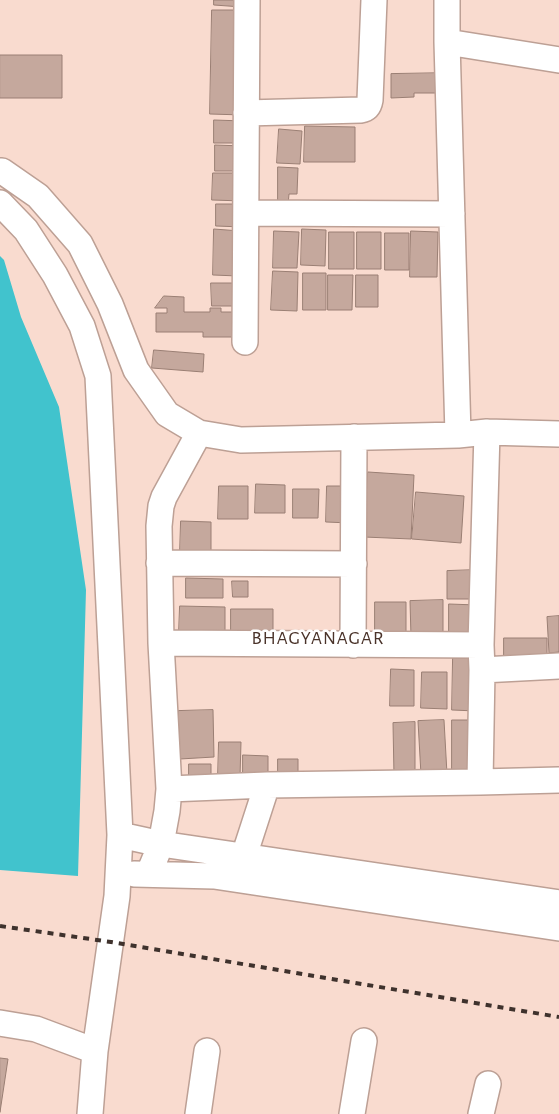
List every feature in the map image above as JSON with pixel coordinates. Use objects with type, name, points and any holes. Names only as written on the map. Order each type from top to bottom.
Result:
[{"type":"street","points":[[245,342],[247,0]]},
{"type":"street","points":[[246,113],[364,110],[368,107],[370,100],[374,0]]},
{"type":"street","points":[[447,0],[458,434]]},
{"type":"street","points":[[447,42],[559,60]]},
{"type":"street","points":[[0,171],[38,196],[80,244],[110,304],[136,370],[167,414],[199,433],[241,440],[486,432],[559,434]]},
{"type":"street","points":[[0,203],[26,230],[55,275],[82,326],[98,376],[120,836],[117,896],[95,1051],[90,1114]]},
{"type":"street","points":[[246,213],[452,214]]},
{"type":"street","points":[[480,782],[486,432]]},
{"type":"street","points":[[149,873],[161,844],[169,789],[161,643],[158,526],[164,497],[199,433]]},
{"type":"street","points":[[353,644],[354,437]]},
{"type":"street","points":[[159,563],[354,564]]},
{"type":"street","points":[[161,643],[353,644],[559,666]]},
{"type":"street","points":[[169,789],[267,785],[559,780]]},
{"type":"street","points":[[244,856],[267,785]]},
{"type":"street","points":[[120,836],[161,844],[559,903]]},
{"type":"street","points":[[119,874],[149,873],[214,876],[559,928]]},
{"type":"street","points":[[0,1023],[36,1029],[95,1051]]},
{"type":"street","points":[[352,1114],[364,1041]]},
{"type":"street","points":[[198,1114],[207,1051]]},
{"type":"street","points":[[481,1114],[488,1084]]},
{"type":"water","points":[[0,256],[4,260],[21,317],[59,407],[86,590],[78,876],[0,870]]},
{"type":"building","points":[[214,0],[242,0],[242,7],[214,5]]},
{"type":"building","points":[[212,10],[245,10],[243,115],[210,114]]},
{"type":"building","points":[[0,55],[62,55],[62,98],[0,98]]},
{"type":"building","points":[[446,73],[437,93],[414,93],[414,97],[391,98],[391,74]]},
{"type":"building","points":[[214,120],[244,121],[244,143],[214,143]]},
{"type":"building","points":[[305,126],[355,127],[355,162],[304,162]]},
{"type":"building","points":[[279,129],[302,131],[300,164],[277,163]]},
{"type":"building","points":[[215,145],[243,146],[243,171],[215,171]]},
{"type":"building","points":[[278,167],[298,168],[297,194],[289,194],[288,205],[278,205]]},
{"type":"building","points":[[213,173],[244,173],[243,201],[212,200]]},
{"type":"building","points":[[216,204],[243,204],[243,227],[216,226]]},
{"type":"building","points":[[214,229],[240,231],[238,276],[213,275]]},
{"type":"building","points":[[302,229],[326,230],[325,266],[301,265]]},
{"type":"building","points":[[274,231],[299,232],[297,268],[273,268]]},
{"type":"building","points":[[411,231],[438,232],[437,277],[410,277]]},
{"type":"building","points":[[329,232],[354,232],[354,269],[329,269]]},
{"type":"building","points":[[357,232],[381,232],[381,269],[357,269]]},
{"type":"building","points":[[385,233],[409,233],[409,270],[385,270]]},
{"type":"building","points":[[273,271],[298,272],[297,311],[271,310]]},
{"type":"building","points":[[303,273],[326,273],[326,310],[303,310]]},
{"type":"building","points":[[328,275],[353,275],[352,310],[328,310]]},
{"type":"building","points":[[356,275],[378,275],[378,307],[356,307]]},
{"type":"building","points":[[211,283],[239,283],[239,306],[212,306]]},
{"type":"building","points":[[164,296],[184,297],[184,312],[210,312],[210,308],[221,308],[221,312],[236,312],[240,337],[203,337],[203,332],[156,332],[156,313],[167,313],[167,308],[155,308]]},
{"type":"building","points":[[154,350],[204,354],[203,372],[152,368]]},
{"type":"building","points":[[368,472],[414,475],[411,539],[364,537]]},
{"type":"building","points":[[256,484],[285,485],[285,513],[255,513]]},
{"type":"building","points":[[219,486],[248,486],[248,519],[218,519]]},
{"type":"building","points":[[327,486],[350,486],[350,523],[326,522]]},
{"type":"building","points":[[293,489],[319,489],[318,518],[293,518]]},
{"type":"building","points":[[416,492],[464,496],[461,543],[412,539]]},
{"type":"building","points":[[181,521],[211,522],[211,553],[180,552]]},
{"type":"building","points":[[476,570],[477,599],[447,599],[447,571]]},
{"type":"building","points":[[186,578],[223,579],[223,598],[186,598]]},
{"type":"building","points":[[232,581],[248,581],[248,597],[233,597]]},
{"type":"building","points":[[443,600],[443,636],[411,637],[410,601]]},
{"type":"building","points":[[375,602],[406,602],[406,640],[375,639]]},
{"type":"building","points":[[449,604],[477,605],[477,635],[449,635]]},
{"type":"building","points":[[180,606],[225,607],[225,633],[179,632]]},
{"type":"building","points":[[231,609],[273,609],[273,632],[231,632]]},
{"type":"building","points":[[559,616],[559,652],[549,653],[547,617]]},
{"type":"building","points":[[504,638],[547,638],[547,660],[504,660]]},
{"type":"building","points":[[453,658],[477,658],[476,711],[452,710]]},
{"type":"building","points":[[391,669],[414,670],[414,706],[390,706]]},
{"type":"building","points":[[422,672],[447,672],[447,709],[421,708]]},
{"type":"building","points":[[213,710],[214,757],[180,759],[178,711]]},
{"type":"building","points":[[444,720],[447,774],[421,775],[418,721]]},
{"type":"building","points":[[452,720],[476,720],[476,776],[452,776]]},
{"type":"building","points":[[415,722],[415,776],[394,776],[393,723]]},
{"type":"building","points":[[219,742],[241,742],[240,777],[218,776]]},
{"type":"building","points":[[243,755],[268,756],[268,782],[243,781]]},
{"type":"building","points":[[278,759],[298,759],[298,776],[278,776]]},
{"type":"building","points":[[189,764],[211,764],[211,781],[189,781]]},
{"type":"building","points":[[0,1058],[8,1059],[0,1112]]},
{"type":"railway","points":[[0,926],[111,942],[559,1017]]},
{"type":"district","name":"BHAGYANAGAR","points":[[318,638]]}]
